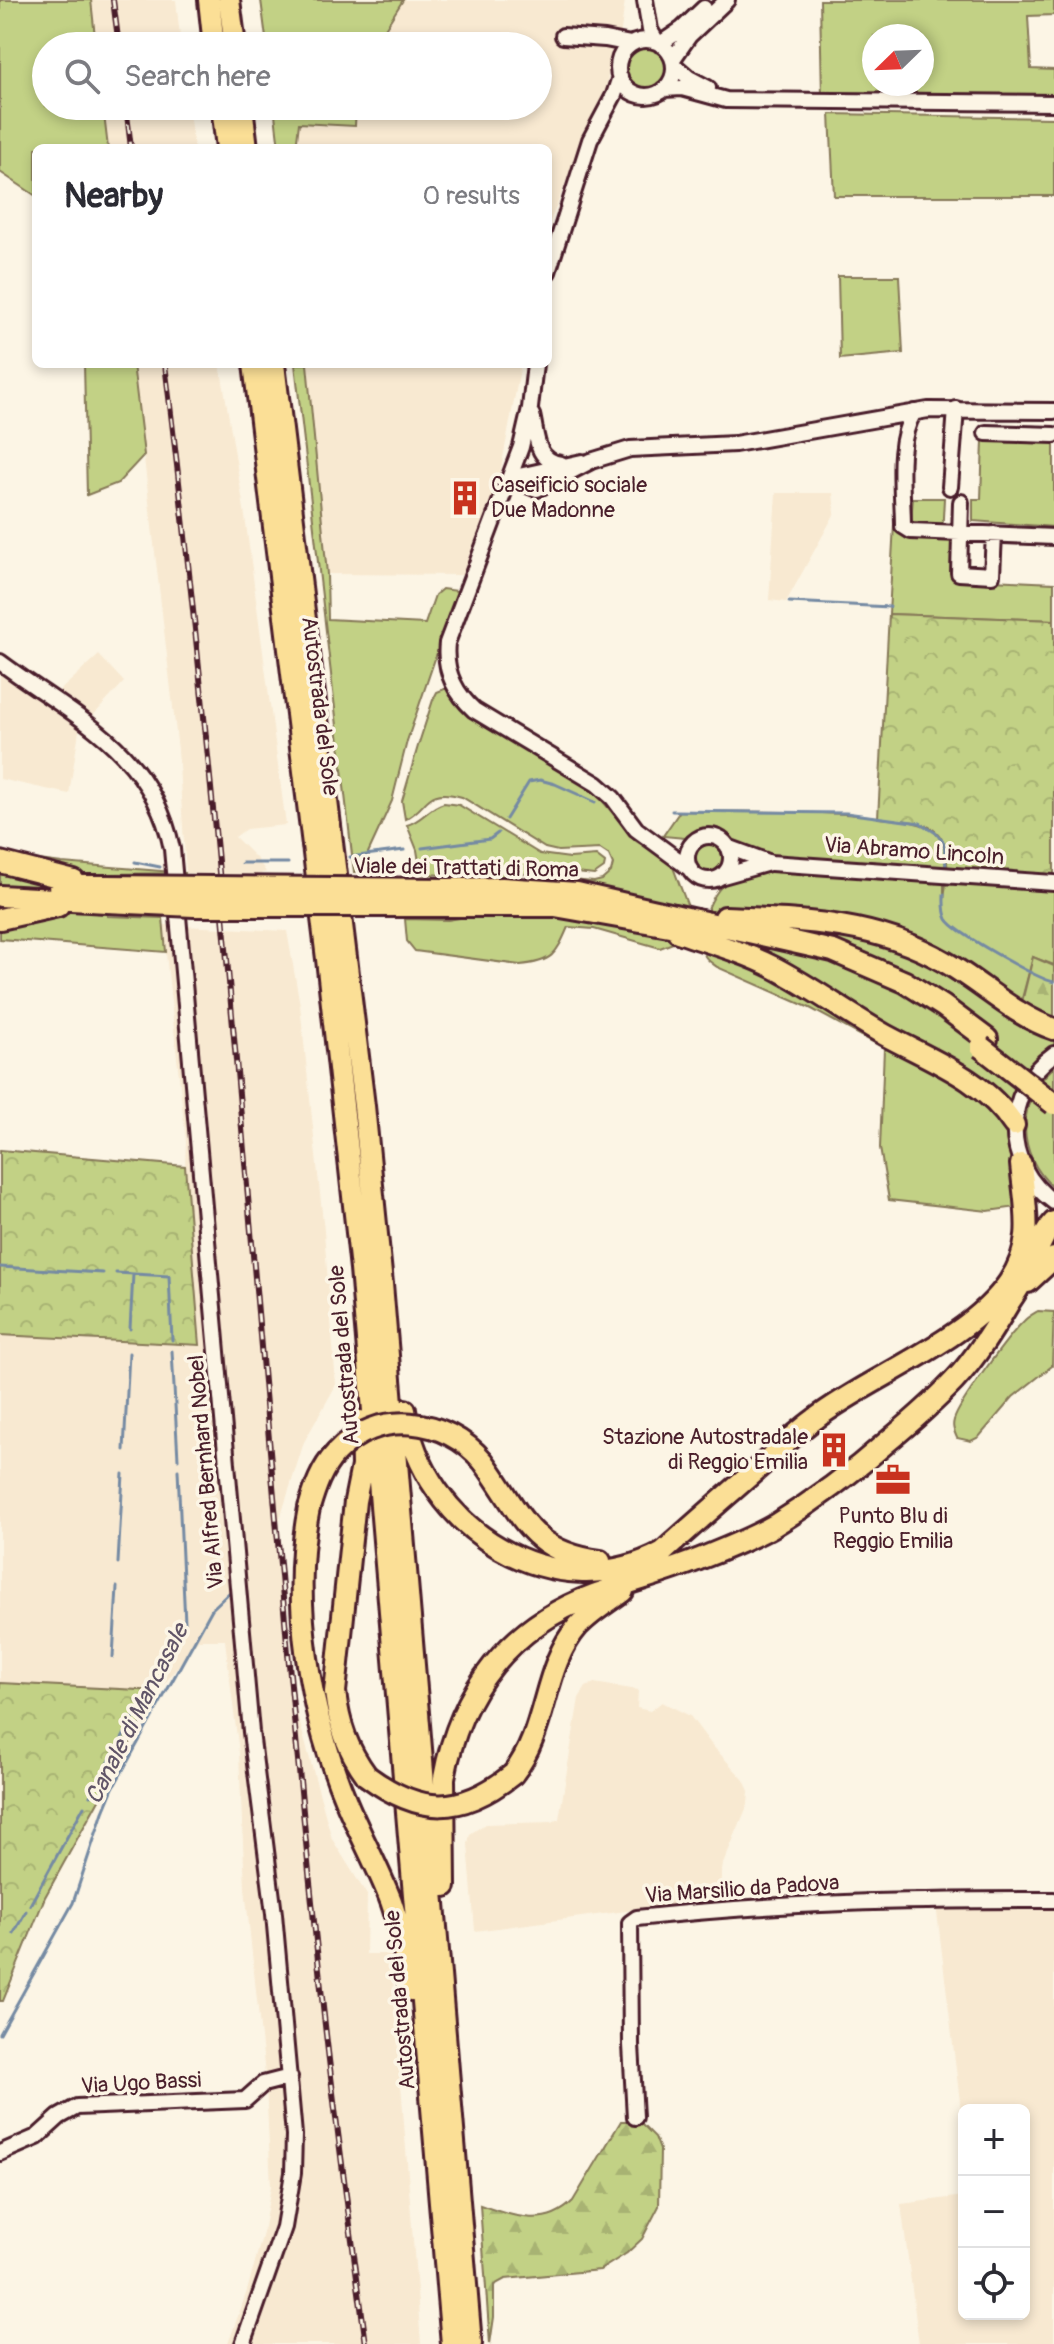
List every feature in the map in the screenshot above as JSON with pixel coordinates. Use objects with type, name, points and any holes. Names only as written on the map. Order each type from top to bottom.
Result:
[{"type":"highway","points":[[209,0],[212,32]]},
{"type":"highway","points":[[229,0],[233,32]]},
{"type":"highway","points":[[224,120],[227,144]]},
{"type":"highway","points":[[244,120],[247,144]]},
{"type":"highway","name":"Autostrada del Sole","points":[[254,368],[325,943],[361,1269],[452,2344]]},
{"type":"highway","name":"Autostrada del Sole","points":[[274,368],[364,1106],[382,1284],[471,2344]]},
{"type":"highway","points":[[0,862],[103,894]]},
{"type":"highway","name":"Viale dei Trattati di Roma","points":[[0,885],[103,894],[447,897],[549,890],[604,897],[708,933],[811,956],[869,976],[984,1043],[1054,1091]]},
{"type":"highway","points":[[0,919],[103,894]]},
{"type":"highway","name":"Viale dei Trattati di Roma","points":[[0,896],[63,898],[103,894]]},
{"type":"highway","points":[[659,918],[710,916],[811,920],[866,930],[941,960],[1028,1019],[1054,1029]]},
{"type":"highway","points":[[659,918],[753,958],[800,982],[861,1021],[974,1083],[994,1098],[1014,1125]]},
{"type":"highway","name":"Viale dei Trattati di Roma","points":[[984,1043],[1054,1104]]},
{"type":"highway","points":[[382,1284],[399,1359],[411,1438],[433,1486],[463,1522],[510,1554],[541,1565],[564,1570],[627,1568],[663,1552],[813,1420],[952,1335],[995,1299],[1009,1282],[1027,1237],[1028,1207],[1021,1164]]},
{"type":"highway","points":[[447,2042],[444,1778],[451,1746],[478,1685],[505,1649],[524,1632],[571,1604],[696,1561],[773,1526],[849,1473],[954,1381],[1009,1303],[1044,1235],[1054,1222]]},
{"type":"highway","points":[[1009,1303],[1054,1258]]},
{"type":"highway","points":[[361,1269],[362,1466],[353,1516],[335,1692],[339,1723],[348,1747],[367,1776],[391,1794],[416,1803],[449,1805],[484,1795],[513,1774],[534,1741],[559,1660],[578,1626],[633,1584]]},
{"type":"highway","points":[[439,2182],[416,2053],[400,1933],[388,1893],[334,1770],[314,1701],[303,1594],[304,1549],[309,1508],[320,1477],[336,1453],[355,1438],[376,1428],[410,1423],[439,1428],[460,1439],[483,1461],[527,1525],[541,1540],[559,1551],[607,1562],[663,1552]]},
{"type":"street","points":[[552,258],[590,140],[616,91],[624,50],[634,43],[642,0]]},
{"type":"street","points":[[642,0],[650,30],[674,62],[689,78],[734,99]]},
{"type":"street","points":[[563,36],[658,43],[682,29],[713,0]]},
{"type":"street","points":[[587,152],[620,105],[640,96],[649,96],[671,82],[674,62],[689,36],[727,0]]},
{"type":"street","points":[[605,39],[625,87],[640,96]]},
{"type":"street","points":[[664,89],[682,88],[715,98],[734,99],[1054,103]]},
{"type":"street","name":"Via Abramo Lincoln","points":[[535,368],[530,408],[507,484],[447,643],[447,664],[455,687],[474,710],[597,784],[613,798],[636,829],[701,880],[712,881],[771,863]]},
{"type":"street","points":[[530,408],[538,449],[553,463],[569,464]]},
{"type":"street","points":[[507,484],[630,449],[735,444],[914,412],[956,409],[1054,411]]},
{"type":"street","points":[[950,487],[956,409]]},
{"type":"street","points":[[914,412],[906,425],[903,446],[903,526],[911,531],[1054,537]]},
{"type":"street","points":[[884,418],[903,446]]},
{"type":"street","points":[[986,433],[1054,435]]},
{"type":"street","points":[[507,484],[543,488],[591,461]]},
{"type":"street","points":[[961,502],[959,573],[992,575],[994,534]]},
{"type":"street","name":"Via Alfred Bernhard Nobel","points":[[0,662],[125,756],[155,797],[170,841],[190,1031],[251,1732],[274,1914],[290,2077],[294,2155],[288,2211],[280,2243],[243,2344]]},
{"type":"street","name":"Via Abramo Lincoln","points":[[659,844],[693,842],[712,836],[728,847],[771,863],[1054,883]]},
{"type":"street","points":[[689,868],[687,854],[693,842]]},
{"type":"street","points":[[723,876],[731,862],[728,847]]},
{"type":"street","points":[[1054,1054],[1033,1073],[1023,1089],[1014,1125],[1015,1145],[1021,1164],[1031,1181],[1054,1202]]},
{"type":"street","name":"Via Marsilio da Padova","points":[[635,2117],[630,1923],[637,1918],[732,1907],[797,1904],[1054,1900]]},
{"type":"street","name":"Via Ugo Bassi","points":[[0,2153],[37,2137],[59,2117],[77,2107],[245,2100],[263,2084],[290,2077]]},
{"type":"shaded area","points":[[91,0],[176,0],[179,32],[94,32]]},
{"type":"shaded area","points":[[403,0],[625,0],[620,38],[610,60],[606,91],[552,217],[552,144],[296,144],[299,123],[355,125],[355,120],[552,120],[552,32],[383,32]]},
{"type":"shaded area","points":[[105,120],[190,120],[193,144],[108,144]]},
{"type":"shaded area","points":[[133,368],[221,368],[244,509],[286,825],[246,829],[235,837],[266,872],[249,878],[186,873],[178,750]]},
{"type":"shaded area","points":[[307,368],[520,368],[500,474],[464,575],[327,574]]},
{"type":"shaded area","points":[[776,493],[833,493],[835,513],[786,602],[769,600]]},
{"type":"shaded area","points":[[99,655],[124,682],[79,731],[69,794],[0,779],[0,664],[56,694]]},
{"type":"shaded area","points":[[163,925],[287,931],[300,1005],[324,1231],[336,1385],[304,1442],[279,1522],[289,1684],[332,1839],[367,1895],[366,1954],[391,1954],[421,2344],[228,2344],[263,2233],[271,2186],[266,2084],[245,1888],[239,1753],[225,1640],[198,1640],[159,1691],[0,1683],[0,1335],[200,1345],[185,1166],[186,1142]]},
{"type":"shaded area","points":[[594,1683],[638,1690],[637,1708],[650,1711],[662,1702],[690,1716],[744,1780],[749,1791],[748,1804],[723,1864],[718,1899],[475,1931],[468,1844],[470,1834],[485,1824],[552,1822],[559,1819],[579,1698],[586,1687]]},
{"type":"shaded area","points":[[936,1904],[1054,1905],[1054,2344],[919,2344],[901,2204],[958,2197],[958,2320],[1030,2320],[1030,2104],[960,2104]]},
{"type":"green space","points":[[0,0],[91,0],[94,32],[32,32],[32,120],[105,120],[108,144],[32,144],[32,193],[0,172]]},
{"type":"green space","points":[[261,0],[403,0],[383,32],[265,32]]},
{"type":"green space","points":[[820,0],[1054,0],[1054,15],[1028,16],[1031,69],[1054,70],[1054,98],[822,96]]},
{"type":"green space","points":[[646,45],[662,52],[669,68],[662,84],[646,91],[630,84],[623,68],[630,52]]},
{"type":"green space","points":[[830,114],[1054,118],[1054,196],[834,196]]},
{"type":"green space","points":[[276,120],[355,120],[355,126],[299,123],[296,144],[279,144]]},
{"type":"green space","points":[[838,276],[899,276],[903,353],[840,359]]},
{"type":"green space","points":[[84,368],[133,368],[144,455],[118,483],[87,495]]},
{"type":"green space","points":[[295,368],[307,368],[327,574],[328,619],[425,624],[435,595],[442,589],[458,591],[407,741],[392,801],[368,853],[371,871],[354,872]]},
{"type":"green space","points":[[983,440],[1054,441],[1054,527],[973,521],[973,499],[981,499]]},
{"type":"green space","points":[[913,498],[944,498],[942,537],[954,538],[952,578],[1054,583],[1054,620],[889,614],[894,524],[911,520]]},
{"type":"green space","points":[[889,614],[1054,620],[1054,879],[947,871],[947,854],[937,833],[919,823],[878,818]]},
{"type":"green space","points":[[447,688],[467,713],[595,792],[636,841],[671,862],[688,907],[527,880],[549,878],[594,882],[611,872],[613,864],[609,855],[600,849],[558,851],[545,848],[462,797],[449,794],[433,796],[405,819],[402,801],[418,746],[437,692]]},
{"type":"green space","points":[[444,803],[459,805],[540,854],[570,858],[596,856],[605,863],[604,868],[594,875],[568,872],[507,877],[421,874],[417,850],[407,825]]},
{"type":"green space","points":[[680,811],[851,815],[915,823],[932,830],[940,838],[945,853],[945,869],[771,858],[731,843],[727,836],[709,829],[685,838],[663,836]]},
{"type":"green space","points":[[708,844],[718,849],[723,859],[718,869],[708,874],[698,869],[693,859],[698,849]]},
{"type":"green space","points":[[0,855],[186,873],[107,874],[107,916],[163,918],[166,952],[0,939]]},
{"type":"green space","points":[[772,870],[944,883],[944,900],[946,883],[1054,889],[1054,965],[1033,957],[1020,1006],[1054,1033],[1054,1050],[1016,1096],[1025,1206],[988,1211],[889,1200],[880,1148],[884,1048],[810,1008],[717,967],[706,958],[701,935],[703,925],[710,904],[722,886],[734,877],[749,872]]},
{"type":"green space","points":[[496,912],[573,917],[681,940],[660,948],[594,929],[568,927],[552,955],[539,962],[520,965],[415,951],[407,941],[405,919],[448,920]]},
{"type":"green space","points":[[1033,957],[1054,966],[1054,1024],[1021,1006]]},
{"type":"green space","points":[[1054,1067],[1054,1188],[1032,1160],[1025,1128],[1032,1096]]},
{"type":"green space","points":[[0,1150],[185,1166],[200,1345],[0,1335]]},
{"type":"green space","points":[[1038,1311],[1054,1312],[1052,1366],[1013,1397],[979,1437],[971,1441],[957,1438],[953,1422],[965,1399],[1016,1329]]},
{"type":"green space","points":[[0,1683],[159,1691],[45,1897],[3,2001],[0,2001]]},
{"type":"green space","points":[[621,2121],[639,2121],[655,2137],[660,2150],[659,2206],[642,2239],[600,2270],[505,2279],[494,2285],[490,2344],[480,2205],[528,2218],[562,2210],[573,2201]]},
{"type":"waterway","points":[[789,602],[890,607]]},
{"type":"waterway","points":[[506,819],[529,782],[540,780],[555,784],[595,802]]},
{"type":"waterway","points":[[672,811],[846,813],[920,823],[936,833],[944,843],[946,868]]},
{"type":"waterway","points":[[422,848],[490,839],[498,833]]},
{"type":"waterway","points":[[350,857],[404,850]]},
{"type":"waterway","points":[[135,862],[160,867]]},
{"type":"waterway","points":[[242,863],[288,863]]},
{"type":"waterway","points":[[944,894],[947,919],[964,934],[1032,973],[1054,982]]},
{"type":"waterway","points":[[0,1267],[103,1273]]},
{"type":"waterway","points":[[116,1273],[169,1276],[172,1340]]},
{"type":"waterway","points":[[130,1329],[133,1274]]},
{"type":"waterway","points":[[172,1351],[178,1459]]},
{"type":"waterway","points":[[124,1450],[129,1353]]},
{"type":"waterway","points":[[151,1686],[185,1623],[178,1470]]},
{"type":"waterway","points":[[118,1563],[123,1474]]},
{"type":"waterway","points":[[113,1657],[117,1587]]},
{"type":"waterway","name":"Canale di Mancasale","points":[[0,2034],[73,1903],[113,1788],[212,1609],[232,1590]]},
{"type":"waterway","points":[[90,1796],[147,1694]]},
{"type":"waterway","points":[[30,1905],[84,1806]]},
{"type":"waterway","points":[[14,1933],[26,1911]]},
{"type":"railway","points":[[113,0],[117,32]]},
{"type":"railway","points":[[128,120],[131,144]]},
{"type":"railway","points":[[165,368],[210,774],[302,1802],[328,2049],[366,2344]]},
{"type":"place","name":"Caseificio sociale Due Madonne","points":[[465,498]]},
{"type":"place","name":"Stazione Autostradale di Reggio Emilia","points":[[834,1450]]},
{"type":"place","name":"Punto Blu di Reggio Emilia","points":[[893,1480]]}]
